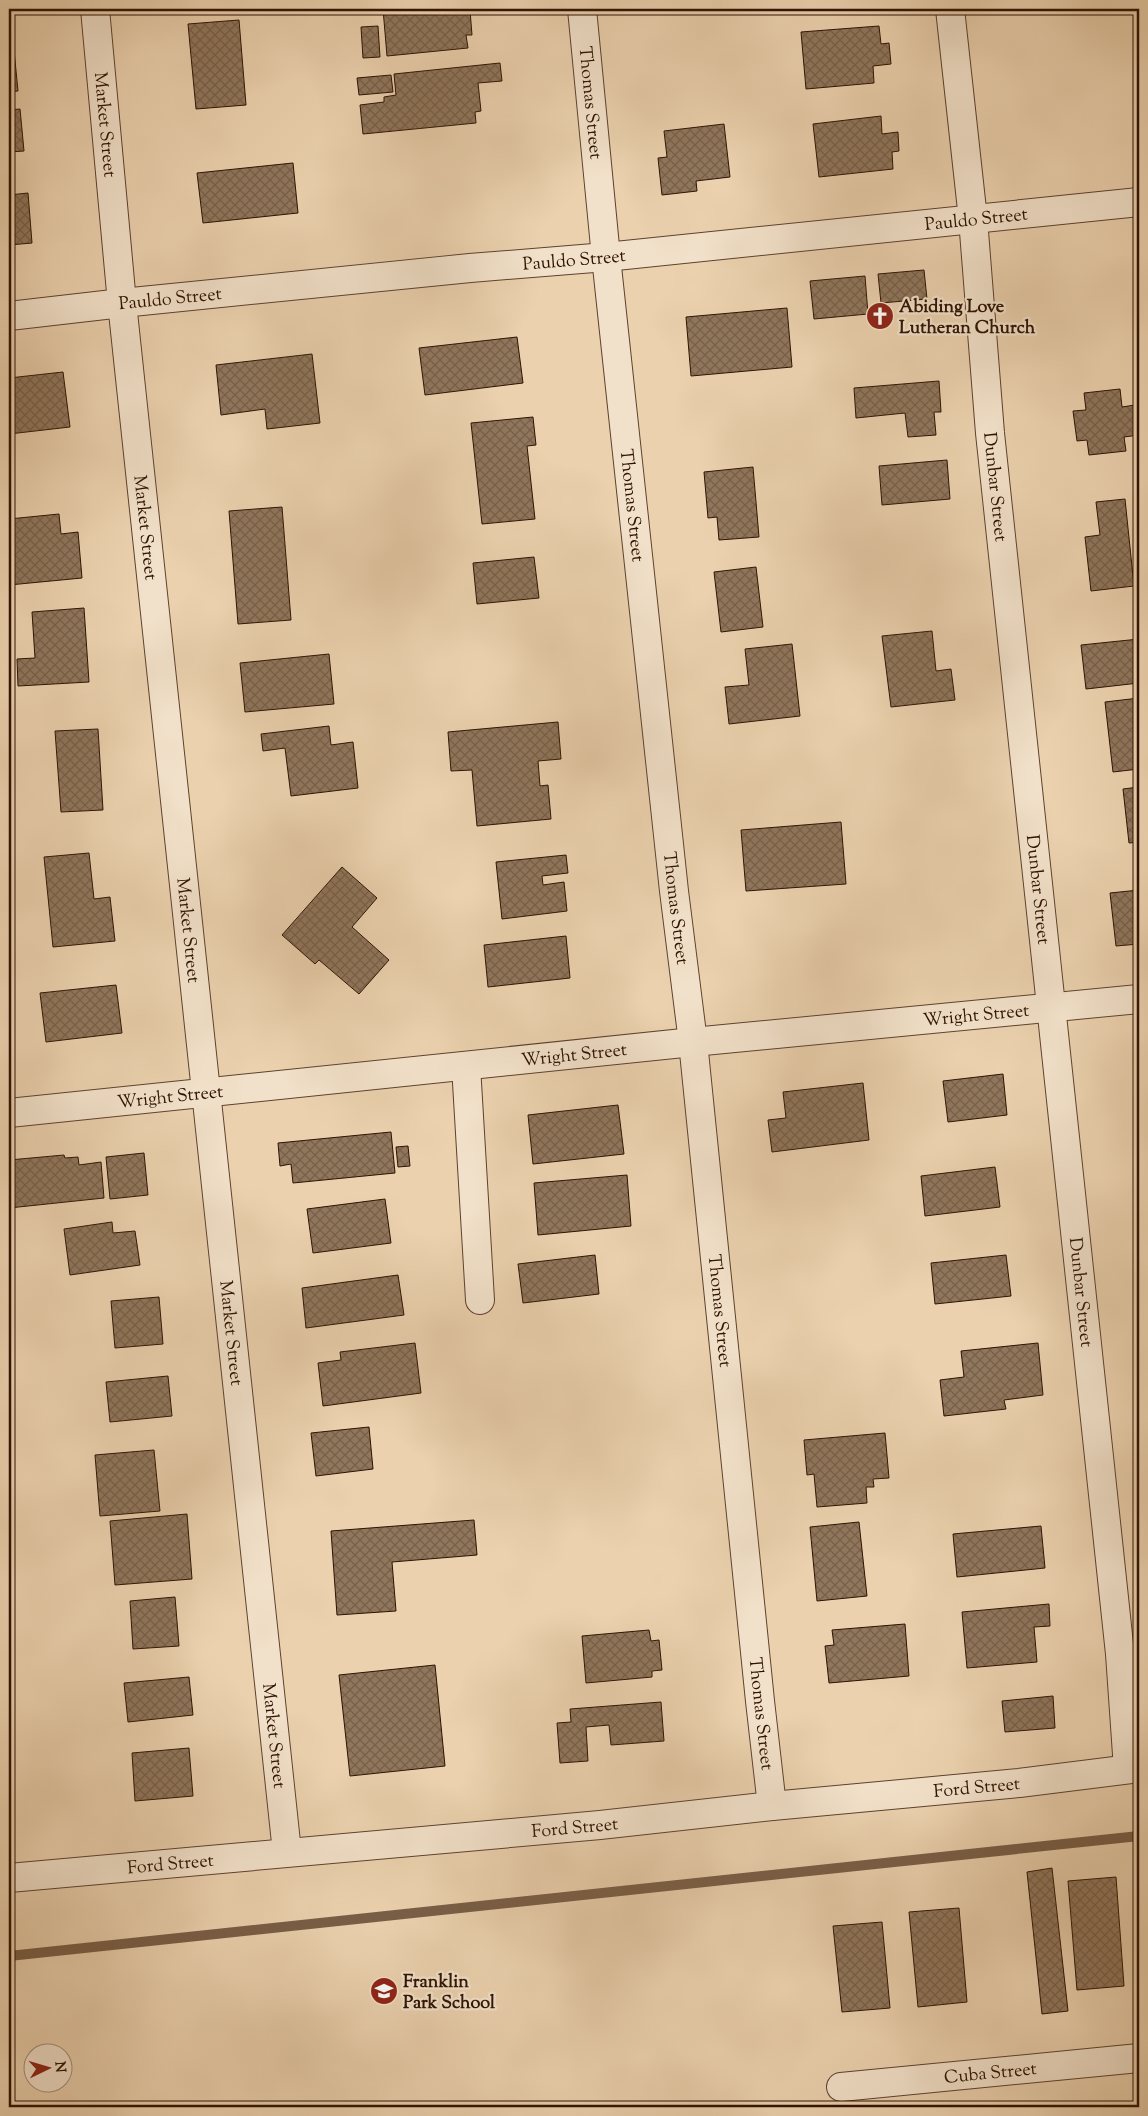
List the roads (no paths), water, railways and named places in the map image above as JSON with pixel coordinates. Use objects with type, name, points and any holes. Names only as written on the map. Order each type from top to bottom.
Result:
[{"type":"street","name":"Market Street","points":[[95,9],[122,303],[287,1852]]},
{"type":"street","name":"Thomas Street","points":[[582,9],[606,257],[673,881],[693,1042],[772,1806]]},
{"type":"street","name":"Dunbar Street","points":[[950,9],[973,219],[990,433],[1050,1008],[1134,1768]]},
{"type":"street","name":"Pauldo Street","points":[[9,316],[122,303],[470,268],[606,257],[1139,202]]},
{"type":"street","name":"Wright Street","points":[[9,1113],[693,1042],[1139,999]]},
{"type":"street","points":[[466,1066],[480,1300]]},
{"type":"street","name":"Ford Street","points":[[9,1878],[600,1825],[772,1806],[1019,1783],[1134,1768]]},
{"type":"street","name":"Cuba Street","points":[[841,2087],[1139,2058]]},
{"type":"waterway","points":[[9,1956],[1139,1836]]},
{"type":"place","name":"Abiding Love Lutheran Church","points":[[880,316]]},
{"type":"place","name":"Franklin Park School","points":[[384,1991]]}]
